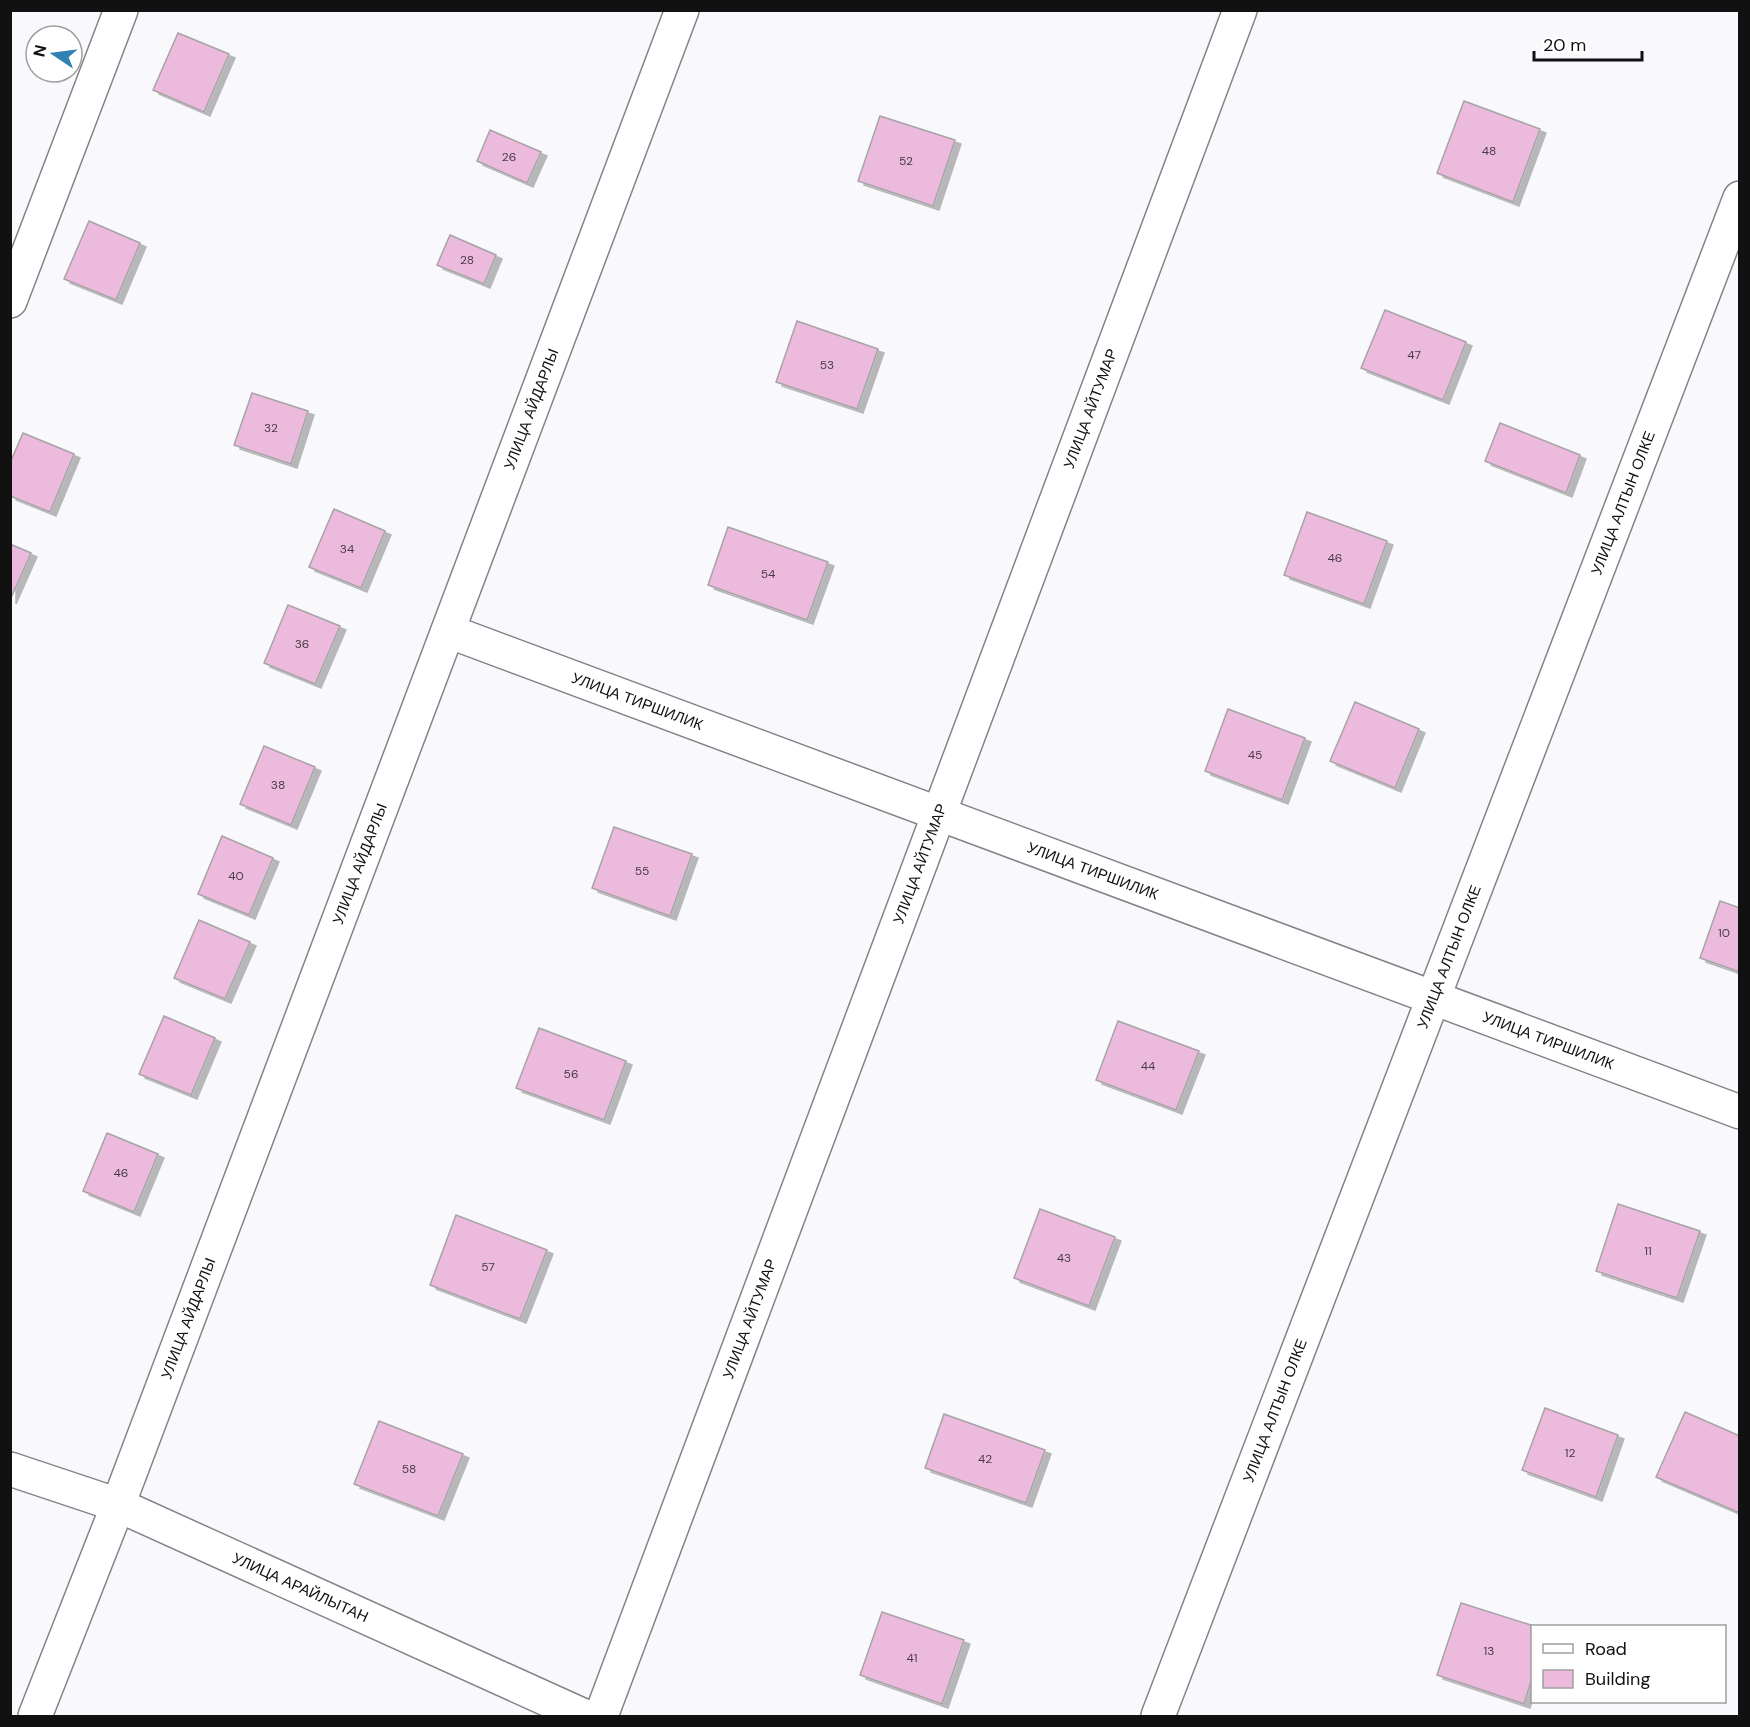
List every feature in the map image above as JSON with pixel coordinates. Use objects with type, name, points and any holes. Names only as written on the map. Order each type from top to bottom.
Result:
[{"type":"street","points":[[10,301],[121,10]]},
{"type":"street","name":"УЛИЦА АЙДАРЛЫ","points":[[35,1716],[118,1505],[682,10]]},
{"type":"street","name":"УЛИЦА АЙТУМАР","points":[[601,1716],[1240,10]]},
{"type":"street","name":"УЛИЦА АЛТЫН ОЛКЕ","points":[[1158,1716],[1740,198]]},
{"type":"street","name":"УЛИЦА ТИРШИЛИК","points":[[448,631],[1740,1112]]},
{"type":"street","name":"УЛИЦА АРАЙЛЫТАН","points":[[10,1470],[118,1505],[584,1716]]},
{"type":"building","points":[[178,33],[229,54],[204,112],[153,90]]},
{"type":"building","points":[[1464,101],[1540,129],[1513,202],[1437,173]]},
{"type":"building","points":[[880,116],[955,140],[933,206],[858,181]]},
{"type":"building","points":[[490,130],[541,152],[527,183],[477,161]]},
{"type":"building","points":[[89,221],[140,243],[116,300],[64,279]]},
{"type":"building","points":[[450,235],[496,255],[484,284],[437,265]]},
{"type":"building","points":[[1385,310],[1466,342],[1443,400],[1361,368]]},
{"type":"building","points":[[797,321],[878,349],[857,409],[776,382]]},
{"type":"building","points":[[252,393],[308,411],[291,464],[234,445]]},
{"type":"building","points":[[1500,423],[1580,455],[1566,493],[1485,461]]},
{"type":"building","points":[[23,433],[74,454],[50,512],[10,496],[10,463]]},
{"type":"building","points":[[334,509],[385,531],[361,588],[309,567]]},
{"type":"building","points":[[1307,512],[1387,541],[1364,604],[1284,575]]},
{"type":"building","points":[[728,527],[828,562],[807,620],[708,585]]},
{"type":"building","points":[[10,544],[31,553],[10,600]]},
{"type":"building","points":[[288,605],[340,626],[315,684],[264,663]]},
{"type":"building","points":[[1355,702],[1419,729],[1395,788],[1330,761]]},
{"type":"building","points":[[1228,709],[1305,738],[1282,800],[1205,771]]},
{"type":"building","points":[[264,746],[315,767],[291,825],[240,804]]},
{"type":"building","points":[[614,827],[692,854],[670,916],[592,888]]},
{"type":"building","points":[[222,836],[273,858],[249,915],[198,894]]},
{"type":"building","points":[[1720,901],[1740,908],[1740,972],[1700,958]]},
{"type":"building","points":[[199,920],[250,942],[225,999],[174,978]]},
{"type":"building","points":[[164,1016],[215,1038],[191,1095],[139,1074]]},
{"type":"building","points":[[1118,1021],[1199,1051],[1176,1110],[1096,1080]]},
{"type":"building","points":[[539,1028],[626,1061],[604,1120],[516,1088]]},
{"type":"building","points":[[107,1133],[158,1154],[134,1212],[83,1191]]},
{"type":"building","points":[[1618,1204],[1700,1231],[1677,1298],[1596,1271]]},
{"type":"building","points":[[1040,1209],[1115,1237],[1089,1306],[1014,1278]]},
{"type":"building","points":[[456,1215],[547,1250],[520,1319],[430,1285]]},
{"type":"building","points":[[1545,1408],[1618,1435],[1596,1497],[1522,1470]]},
{"type":"building","points":[[1685,1412],[1740,1436],[1740,1513],[1656,1477]]},
{"type":"building","points":[[944,1414],[1045,1450],[1026,1503],[925,1468]]},
{"type":"building","points":[[379,1421],[463,1454],[438,1516],[354,1484]]},
{"type":"building","points":[[1461,1603],[1531,1625],[1531,1681],[1524,1704],[1437,1675]]},
{"type":"building","points":[[882,1612],[964,1640],[942,1704],[860,1675]]}]
